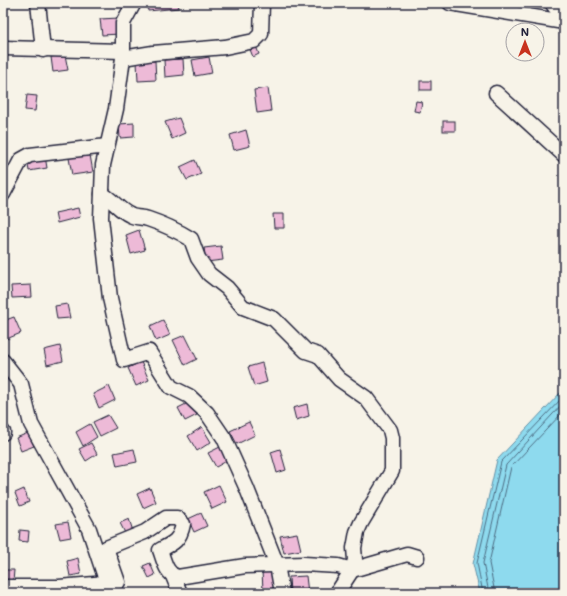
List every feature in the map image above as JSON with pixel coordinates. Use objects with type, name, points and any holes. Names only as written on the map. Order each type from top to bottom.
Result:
[{"type":"street","points":[[38,3],[43,50]]},
{"type":"street","points":[[134,3],[123,23],[123,54],[116,109],[103,165],[101,218],[110,298],[124,360],[149,352],[171,387],[189,396],[207,413],[224,438],[247,489],[277,565],[282,593]]},
{"type":"street","points":[[3,48],[123,54],[225,47],[254,41],[261,34],[262,3]]},
{"type":"street","points":[[450,3],[564,22]]},
{"type":"street","points":[[552,3],[564,19]]},
{"type":"street","points":[[496,93],[564,155]]},
{"type":"street","points":[[3,194],[21,160],[30,155],[107,146]]},
{"type":"street","points":[[102,194],[130,215],[152,221],[191,239],[198,258],[209,274],[227,288],[244,308],[274,319],[285,328],[306,351],[318,355],[338,379],[366,398],[390,430],[392,438],[392,471],[361,523],[357,532],[354,548],[355,560],[352,570],[337,593]]},
{"type":"street","points":[[3,361],[22,384],[32,424],[89,529],[107,583]]},
{"type":"street","points":[[3,587],[59,587],[118,582],[106,548],[145,532],[166,518],[176,518],[183,524],[182,534],[174,543],[160,550],[168,572],[173,576],[180,593]]},
{"type":"street","points":[[173,576],[178,577],[244,566],[304,564],[338,566],[352,570],[407,554],[417,557]]},
{"type":"water","points":[[561,392],[564,392],[564,593],[480,593],[473,564],[497,460]]},
{"type":"building","points":[[147,3],[178,3],[179,8],[148,11]]},
{"type":"building","points":[[119,18],[120,34],[102,35],[100,19]]},
{"type":"building","points":[[254,41],[259,54],[253,57],[249,47]]},
{"type":"building","points":[[65,55],[68,70],[53,72],[51,57]]},
{"type":"building","points":[[209,57],[212,73],[195,76],[192,60]]},
{"type":"building","points":[[183,59],[184,75],[165,77],[164,60]]},
{"type":"building","points":[[155,61],[156,80],[138,81],[137,62]]},
{"type":"building","points":[[420,81],[431,81],[431,90],[420,90]]},
{"type":"building","points":[[268,88],[271,111],[257,113],[254,90]]},
{"type":"building","points":[[27,95],[37,96],[35,111],[25,110]]},
{"type":"building","points":[[416,101],[422,102],[420,112],[414,111]]},
{"type":"building","points":[[179,118],[185,133],[172,139],[165,122]]},
{"type":"building","points":[[443,121],[455,121],[455,131],[443,131]]},
{"type":"building","points":[[134,123],[134,137],[120,138],[119,124]]},
{"type":"building","points":[[246,130],[250,146],[234,150],[230,135]]},
{"type":"building","points":[[90,155],[93,172],[72,175],[69,158]]},
{"type":"building","points":[[45,156],[47,168],[29,171],[27,159]]},
{"type":"building","points":[[195,160],[201,174],[187,180],[180,167]]},
{"type":"building","points":[[78,208],[80,217],[57,223],[55,213]]},
{"type":"building","points":[[273,214],[284,214],[284,228],[274,228]]},
{"type":"building","points":[[139,230],[145,250],[131,254],[126,235]]},
{"type":"building","points":[[221,246],[223,260],[206,262],[204,248]]},
{"type":"building","points":[[31,285],[32,297],[12,298],[11,286]]},
{"type":"building","points":[[67,304],[70,318],[57,319],[55,306]]},
{"type":"building","points":[[14,317],[21,333],[4,340],[3,321]]},
{"type":"building","points":[[163,320],[170,335],[156,341],[150,326]]},
{"type":"building","points":[[185,335],[197,359],[185,365],[173,340]]},
{"type":"building","points":[[60,346],[63,361],[47,365],[44,350]]},
{"type":"building","points":[[141,362],[149,380],[136,386],[128,368]]},
{"type":"building","points":[[262,363],[267,382],[254,386],[248,367]]},
{"type":"building","points":[[109,386],[115,400],[99,408],[93,394]]},
{"type":"building","points":[[190,402],[197,415],[185,421],[178,408]]},
{"type":"building","points":[[307,404],[309,416],[296,420],[293,408]]},
{"type":"building","points":[[108,415],[116,428],[100,436],[93,422]]},
{"type":"building","points":[[249,422],[255,435],[237,444],[230,431]]},
{"type":"building","points":[[90,424],[97,437],[83,446],[76,432]]},
{"type":"building","points":[[202,427],[211,442],[197,451],[188,436]]},
{"type":"building","points":[[28,433],[34,446],[21,451],[16,438]]},
{"type":"building","points":[[91,443],[97,454],[86,461],[79,449]]},
{"type":"building","points":[[222,446],[230,459],[216,467],[208,453]]},
{"type":"building","points":[[134,449],[137,462],[117,466],[114,453]]},
{"type":"building","points":[[280,449],[286,470],[277,473],[271,452]]},
{"type":"building","points":[[219,485],[227,502],[212,509],[204,492]]},
{"type":"building","points":[[150,488],[156,502],[143,508],[137,494]]},
{"type":"building","points":[[24,489],[29,502],[20,506],[15,493]]},
{"type":"building","points":[[201,513],[207,526],[194,532],[188,519]]},
{"type":"building","points":[[129,519],[133,531],[126,535],[120,523]]},
{"type":"building","points":[[68,522],[71,537],[60,539],[56,524]]},
{"type":"building","points":[[20,530],[29,531],[28,542],[19,541]]},
{"type":"building","points":[[297,533],[301,550],[284,553],[280,536]]},
{"type":"building","points":[[78,558],[81,574],[70,576],[67,561]]},
{"type":"building","points":[[150,563],[155,575],[149,578],[143,566]]},
{"type":"building","points":[[3,570],[14,570],[13,582],[3,582]]},
{"type":"building","points":[[273,570],[275,589],[263,590],[262,571]]},
{"type":"building","points":[[306,576],[308,593],[290,593],[289,577]]}]
